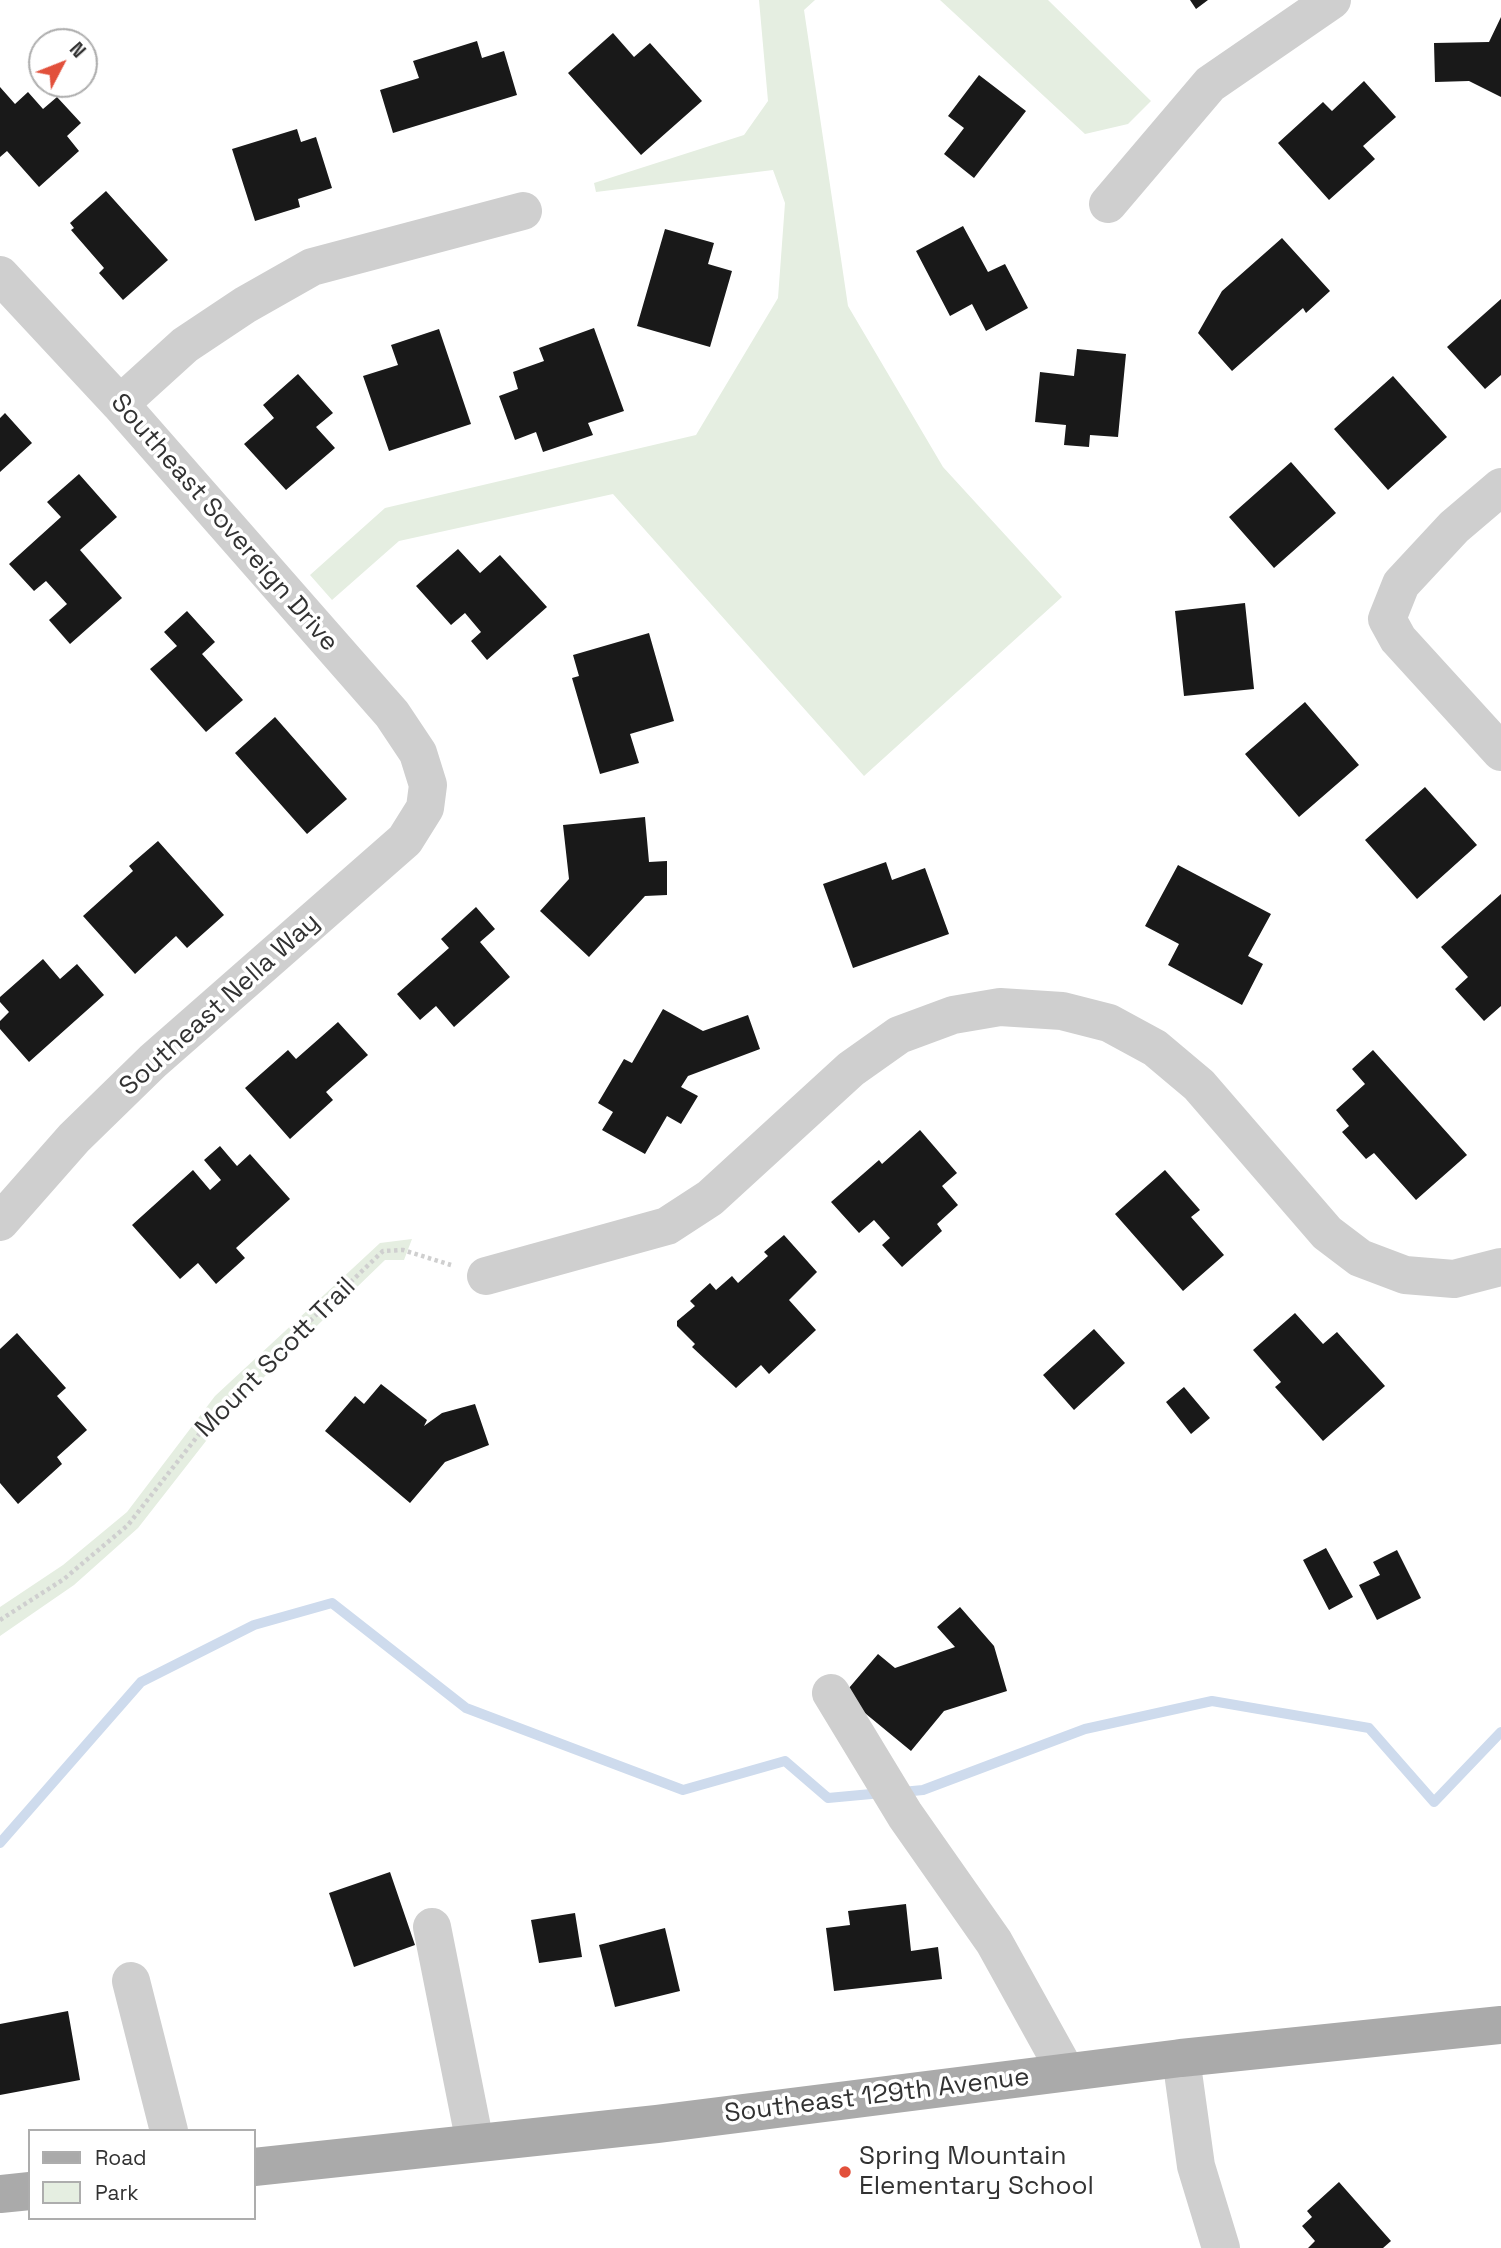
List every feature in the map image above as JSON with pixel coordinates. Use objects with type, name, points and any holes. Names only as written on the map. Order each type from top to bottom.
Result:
[{"type":"main road","name":"Southeast 129th Avenue","points":[[256,2167],[1181,2058],[1501,2025]]},
{"type":"main road","points":[[0,2194],[28,2191]]},
{"type":"street","points":[[1108,204],[1210,83],[1332,0]]},
{"type":"street","points":[[120,404],[185,345],[246,305],[312,267],[523,211]]},
{"type":"street","name":"Southeast Sovereign Drive","points":[[0,275],[120,404],[392,714],[418,753],[428,785]]},
{"type":"street","points":[[1501,487],[1454,527],[1401,584],[1387,619],[1398,639],[1501,752]]},
{"type":"street","name":"Southeast Nella Way","points":[[0,1222],[74,1138],[153,1061],[405,840],[425,808],[428,785]]},
{"type":"street","points":[[486,1276],[667,1226],[710,1198],[852,1069],[898,1035],[953,1014],[1000,1007],[1062,1011],[1109,1023],[1155,1048],[1199,1085],[1327,1233],[1360,1258],[1405,1276],[1454,1279],[1501,1267]]},
{"type":"street","points":[[831,1693],[905,1815],[994,1942],[1066,2072]]},
{"type":"street","points":[[432,1927],[475,2143]]},
{"type":"street","points":[[131,1981],[168,2129]]},
{"type":"street","points":[[1181,2058],[1196,2166],[1221,2248]]},
{"type":"path","name":"Mount Scott Trail","points":[[0,1620],[64,1578],[128,1525],[221,1406],[383,1251],[403,1250],[486,1276]]},
{"type":"green space","points":[[759,0],[815,0],[804,10],[848,306],[943,467],[1062,597],[864,776],[613,494],[399,541],[332,600],[310,575],[385,508],[696,435],[778,298],[785,203],[773,170],[596,192],[594,183],[744,135],[768,101]]},
{"type":"green space","points":[[940,0],[1048,0],[1151,101],[1128,124],[1085,134]]},
{"type":"green space","points":[[412,1239],[404,1260],[385,1260],[231,1409],[138,1528],[74,1585],[0,1636],[0,1607],[63,1565],[127,1512],[215,1396],[380,1243]]},
{"type":"building","points":[[1190,0],[1208,0],[1196,9]]},
{"type":"building","points":[[1501,17],[1501,97],[1469,81],[1435,82],[1434,43],[1489,42]]},
{"type":"building","points":[[613,33],[634,57],[650,43],[702,101],[641,155],[568,73]]},
{"type":"building","points":[[477,41],[482,58],[504,51],[517,95],[393,133],[380,90],[419,78],[413,61]]},
{"type":"building","points":[[979,75],[1026,111],[974,178],[944,154],[964,128],[948,116]]},
{"type":"building","points":[[1364,81],[1396,117],[1363,146],[1375,159],[1329,200],[1278,143],[1323,102],[1332,111]]},
{"type":"building","points":[[0,87],[15,104],[28,92],[28,98],[33,98],[43,109],[58,98],[81,123],[67,136],[79,151],[39,187],[7,151],[0,157]]},
{"type":"building","points":[[297,129],[301,142],[316,137],[332,188],[298,199],[300,207],[255,221],[232,149]]},
{"type":"building","points":[[106,191],[168,260],[123,300],[99,273],[104,268],[71,230],[74,228],[70,223]]},
{"type":"building","points":[[963,226],[988,272],[1005,264],[1028,308],[986,331],[972,304],[950,316],[916,251]]},
{"type":"building","points":[[665,229],[714,243],[708,264],[732,271],[710,347],[637,326]]},
{"type":"building","points":[[1282,238],[1330,291],[1306,313],[1303,308],[1232,371],[1198,333],[1222,291]]},
{"type":"building","points":[[1501,299],[1501,375],[1485,389],[1447,347]]},
{"type":"building","points":[[594,328],[624,411],[588,423],[593,435],[543,452],[536,432],[515,440],[499,396],[518,389],[513,372],[544,361],[539,348]]},
{"type":"building","points":[[439,329],[471,424],[389,451],[363,376],[398,365],[391,345]]},
{"type":"building","points":[[1077,349],[1126,354],[1118,437],[1090,435],[1089,447],[1064,445],[1066,425],[1035,422],[1040,372],[1074,376]]},
{"type":"building","points":[[298,374],[333,413],[316,427],[335,448],[286,490],[244,444],[274,418],[263,405]]},
{"type":"building","points":[[1393,376],[1447,437],[1388,490],[1334,429]]},
{"type":"building","points":[[5,413],[32,443],[0,472],[0,418]]},
{"type":"building","points":[[1291,462],[1336,513],[1274,568],[1229,517]]},
{"type":"building","points":[[79,474],[117,517],[80,550],[122,598],[70,644],[49,620],[67,604],[46,581],[34,591],[9,564],[61,517],[47,502]]},
{"type":"building","points":[[458,549],[480,573],[500,555],[547,607],[487,660],[471,641],[481,632],[465,613],[451,625],[416,586]]},
{"type":"building","points":[[1245,603],[1254,689],[1184,696],[1175,611]]},
{"type":"building","points":[[187,611],[215,642],[202,654],[243,700],[206,732],[150,669],[177,646],[164,632]]},
{"type":"building","points":[[649,633],[674,721],[630,734],[639,763],[600,774],[572,678],[579,676],[573,655]]},
{"type":"building","points":[[1305,702],[1359,765],[1299,817],[1245,754]]},
{"type":"building","points":[[275,717],[347,799],[307,834],[235,753]]},
{"type":"building","points":[[1425,787],[1477,845],[1417,899],[1365,840]]},
{"type":"building","points":[[645,817],[649,862],[667,861],[667,895],[645,896],[589,957],[540,911],[569,879],[563,825]]},
{"type":"building","points":[[158,841],[224,915],[187,948],[176,936],[135,974],[83,916],[133,871],[129,866]]},
{"type":"building","points":[[886,862],[892,880],[925,868],[949,934],[853,968],[823,884]]},
{"type":"building","points":[[1178,865],[1271,914],[1248,956],[1263,964],[1242,1005],[1168,965],[1179,944],[1145,926]]},
{"type":"building","points":[[1501,894],[1501,1006],[1484,1021],[1455,989],[1468,977],[1441,947]]},
{"type":"building","points":[[476,907],[495,929],[480,942],[510,977],[454,1027],[436,1006],[420,1020],[397,994],[449,948],[441,939]]},
{"type":"building","points":[[43,959],[60,979],[77,964],[104,995],[29,1062],[0,1029],[0,1021],[9,1012],[0,1002],[0,997]]},
{"type":"building","points":[[663,1009],[703,1031],[748,1015],[760,1049],[688,1076],[681,1087],[698,1096],[681,1124],[667,1116],[645,1154],[602,1130],[613,1112],[598,1103],[624,1059],[632,1063]]},
{"type":"building","points":[[338,1022],[368,1055],[326,1092],[333,1100],[290,1139],[245,1088],[288,1050],[296,1059]]},
{"type":"building","points":[[1373,1050],[1467,1155],[1416,1200],[1374,1153],[1366,1159],[1342,1132],[1349,1126],[1336,1110],[1365,1084],[1352,1069]]},
{"type":"building","points":[[920,1130],[957,1173],[942,1186],[958,1205],[937,1224],[942,1231],[902,1267],[882,1245],[890,1238],[874,1220],[859,1233],[831,1202],[879,1160],[882,1164]]},
{"type":"building","points":[[220,1146],[237,1166],[250,1154],[290,1199],[236,1248],[245,1258],[216,1284],[198,1263],[180,1279],[132,1225],[193,1170],[210,1190],[221,1180],[204,1160]]},
{"type":"building","points":[[1165,1170],[1200,1210],[1191,1217],[1224,1255],[1183,1291],[1115,1214]]},
{"type":"building","points":[[784,1235],[817,1272],[789,1300],[816,1330],[769,1374],[761,1365],[736,1388],[692,1347],[695,1344],[677,1326],[677,1321],[695,1306],[690,1301],[710,1283],[716,1290],[732,1276],[738,1283],[768,1256],[764,1252]]},
{"type":"building","points":[[1295,1313],[1323,1344],[1337,1332],[1385,1386],[1323,1441],[1275,1387],[1281,1382],[1253,1350]]},
{"type":"building","points":[[1094,1329],[1125,1363],[1074,1410],[1043,1375]]},
{"type":"building","points":[[17,1333],[66,1388],[57,1396],[87,1430],[57,1457],[62,1464],[18,1504],[0,1483],[0,1349]]},
{"type":"building","points":[[381,1384],[427,1420],[424,1426],[442,1413],[475,1404],[489,1445],[445,1462],[410,1503],[325,1431],[355,1396],[364,1404]]},
{"type":"building","points":[[1184,1387],[1210,1418],[1191,1434],[1166,1402]]},
{"type":"building","points":[[1326,1548],[1353,1597],[1329,1610],[1303,1560]]},
{"type":"building","points":[[1397,1550],[1421,1598],[1377,1620],[1359,1585],[1380,1575],[1373,1562]]},
{"type":"building","points":[[960,1607],[994,1646],[1007,1691],[944,1711],[911,1751],[843,1695],[878,1654],[895,1668],[955,1647],[937,1627]]},
{"type":"building","points":[[390,1872],[415,1945],[354,1967],[329,1893]]},
{"type":"building","points":[[906,1904],[911,1951],[938,1947],[942,1979],[834,1991],[826,1928],[850,1925],[848,1911]]},
{"type":"building","points":[[575,1913],[582,1957],[539,1963],[531,1920]]},
{"type":"building","points":[[665,1928],[680,1991],[615,2007],[599,1945]]},
{"type":"building","points":[[68,2011],[80,2080],[0,2095],[0,2024]]},
{"type":"building","points":[[1339,2182],[1391,2241],[1383,2248],[1308,2248],[1315,2241],[1302,2226],[1312,2217],[1307,2211]]},
{"type":"waterway","points":[[0,1843],[141,1682],[254,1625],[332,1603],[466,1708],[683,1790],[785,1761],[828,1798],[882,1793]]},
{"type":"waterway","points":[[902,1792],[923,1790],[1085,1729],[1212,1701],[1369,1728],[1434,1802],[1501,1732]]},
{"type":"place","name":"Spring Mountain Elementary School","points":[[845,2172]]}]
